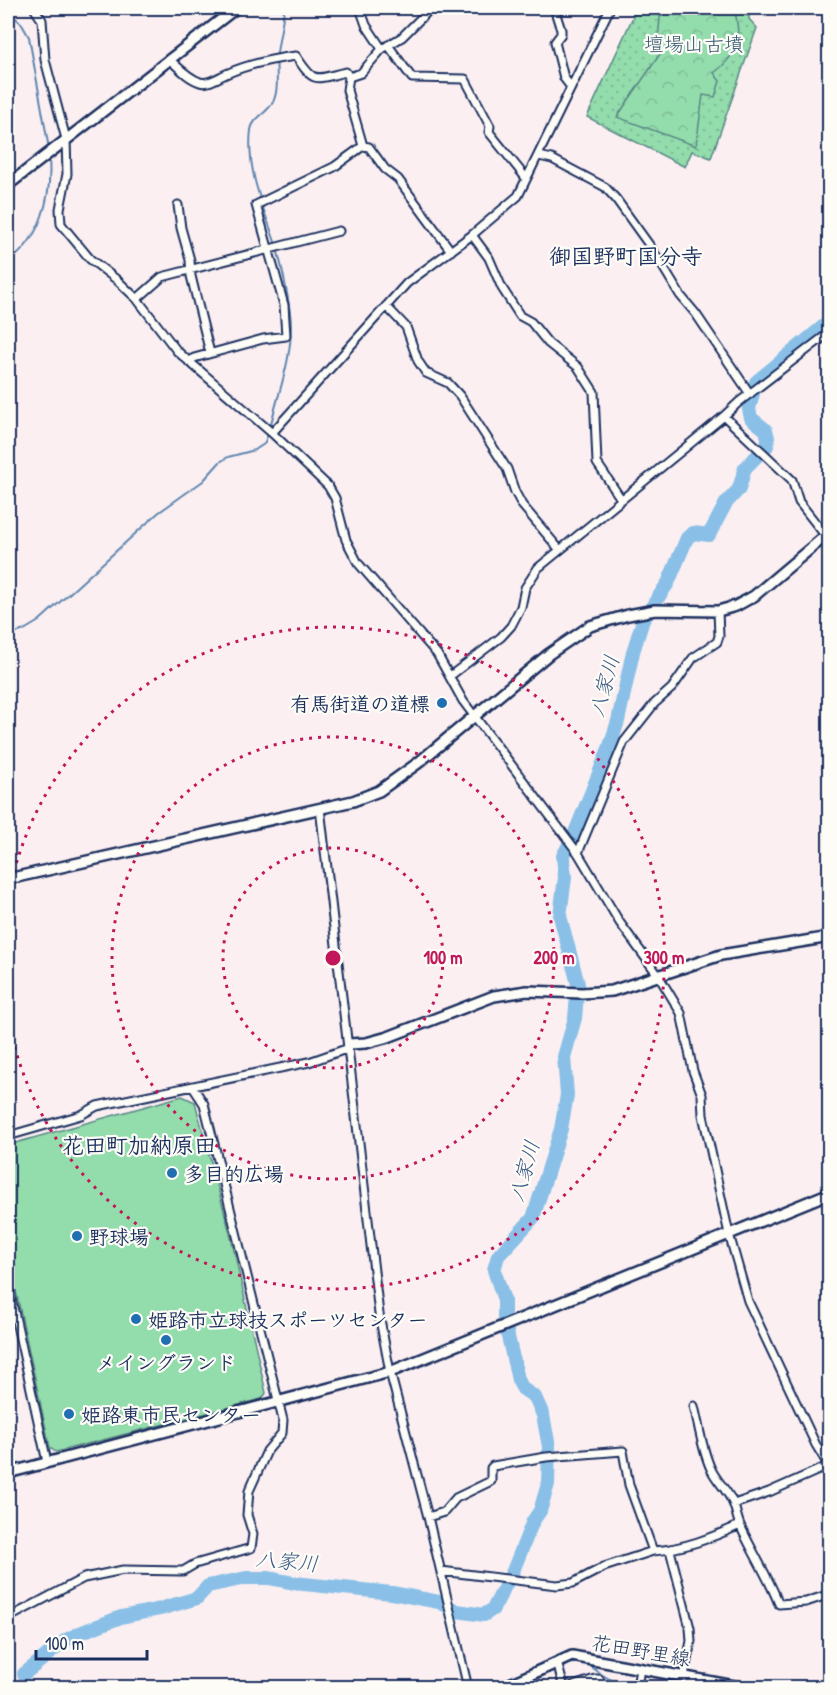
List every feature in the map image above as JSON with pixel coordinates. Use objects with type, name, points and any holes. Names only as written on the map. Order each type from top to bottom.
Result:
[{"type":"street","points":[[34,8],[42,20],[45,60],[66,139],[67,174],[60,209],[61,224],[90,259],[137,299],[177,351],[272,433],[328,486],[335,498],[346,540],[358,563],[437,654],[473,716],[578,853],[620,923],[658,975],[681,1013],[693,1071],[702,1095],[703,1115],[729,1234],[748,1300],[816,1445],[829,1466],[769,1492],[734,1504]]},
{"type":"street","points":[[8,185],[236,8]]},
{"type":"street","points":[[360,8],[366,25],[412,78],[465,79],[490,126],[489,132],[526,178]]},
{"type":"street","points":[[350,77],[361,73],[385,47],[402,37],[431,8]]},
{"type":"street","points":[[554,8],[561,30],[555,42],[564,78],[571,87]]},
{"type":"street","points":[[272,433],[407,283],[472,235],[518,196],[610,8]]},
{"type":"street","points":[[169,59],[189,76],[206,83],[229,72],[268,59],[296,56],[309,76],[316,79],[346,72],[350,77]]},
{"type":"street","points":[[350,77],[347,90],[363,146]]},
{"type":"street","points":[[189,362],[210,353],[263,339],[286,336],[284,305],[256,205],[334,167],[363,146],[369,147],[385,169],[398,179],[451,251]]},
{"type":"street","points":[[539,156],[552,159],[605,187],[616,199],[750,394]]},
{"type":"street","points":[[178,205],[191,276],[210,353]]},
{"type":"street","points":[[137,299],[162,277],[339,231]]},
{"type":"street","points":[[472,235],[489,258],[502,288],[520,316],[531,322],[548,343],[578,367],[594,392],[597,463],[621,499]]},
{"type":"street","points":[[386,306],[406,327],[418,361],[426,373],[448,383],[460,396],[507,469],[522,505],[559,549]]},
{"type":"street","points":[[450,676],[512,626],[521,607],[525,588],[538,568],[750,394],[830,332]]},
{"type":"street","points":[[8,879],[353,801],[379,791],[418,763],[549,654],[590,626],[655,610],[718,610],[736,606],[754,596],[827,534],[799,502],[792,480],[724,416]]},
{"type":"street","points":[[578,853],[624,742],[654,704],[672,688],[693,658],[717,642],[719,636],[718,610]]},
{"type":"street","points":[[320,808],[379,1314],[390,1372],[428,1517],[468,1688]]},
{"type":"street","points":[[8,1136],[81,1116],[97,1106],[309,1062],[349,1046],[388,1037],[494,996],[526,991],[582,993],[612,991],[721,955],[830,937]]},
{"type":"street","points":[[8,1618],[84,1578],[123,1570],[183,1571],[195,1564],[251,1548],[253,1534],[247,1515],[249,1491],[267,1450],[282,1433],[283,1420],[204,1104],[193,1087]]},
{"type":"street","points":[[8,1473],[390,1372],[830,1193]]},
{"type":"street","points":[[8,1284],[47,1462]]},
{"type":"street","points":[[694,1406],[710,1467],[734,1504],[740,1526],[767,1574],[779,1604],[806,1602],[830,1594]]},
{"type":"street","points":[[428,1517],[444,1512],[456,1498],[486,1485],[491,1481],[493,1466],[546,1457],[623,1451],[629,1485],[652,1551]]},
{"type":"street","points":[[441,1571],[557,1585],[573,1583],[604,1567],[652,1551],[670,1550],[705,1540],[740,1526]]},
{"type":"street","points":[[670,1550],[690,1628],[684,1676]]},
{"type":"street","name":"花田野里線","points":[[501,1688],[572,1656],[745,1688]]},
{"type":"street","points":[[557,1662],[565,1688],[595,1679],[599,1679],[604,1688]]},
{"type":"street","points":[[637,1688],[640,1668]]},
{"type":"green space","points":[[637,8],[750,8],[749,19],[757,28],[711,158],[692,151],[685,167],[587,117]]},
{"type":"green space","name":"壇場山古墳","points":[[661,8],[734,8],[738,28],[736,45],[729,59],[714,73],[720,81],[715,97],[703,95],[696,146],[617,117],[660,54],[658,39]]},
{"type":"green space","name":"姫路市立球技スポーツセンター","points":[[182,1096],[195,1102],[230,1233],[266,1393],[262,1399],[56,1452],[50,1448],[8,1254],[8,1145]]},
{"type":"waterway","points":[[270,428],[288,356],[290,312],[276,245],[261,203],[254,174],[250,145],[252,126],[270,106],[275,96],[277,53],[284,8]]},
{"type":"waterway","points":[[8,11],[21,23],[29,37],[49,149]]},
{"type":"waterway","points":[[8,262],[29,242],[42,216],[48,187],[49,158]]},
{"type":"waterway","name":"八家川","points":[[24,1674],[66,1640],[82,1632],[121,1617],[197,1598],[208,1586],[246,1578],[269,1578],[294,1583],[392,1593],[439,1602],[457,1611],[484,1615],[493,1609],[513,1571],[533,1521],[540,1511],[548,1484],[549,1447],[543,1415],[535,1397],[523,1389],[518,1380],[504,1319],[504,1300],[494,1270],[498,1256],[533,1218],[561,1129],[567,1095],[564,1057],[575,1018],[578,984],[560,916],[565,877],[563,856],[574,835],[610,746],[643,620],[668,583],[687,538],[693,533],[709,535],[726,503],[739,489],[745,468],[767,446],[766,430],[751,418],[749,409],[756,382],[830,321]]},
{"type":"waterway","points":[[8,636],[39,621],[158,513],[203,481],[220,462],[228,457],[255,450],[264,444],[268,434]]},
{"type":"waterway","points":[[565,1666],[574,1663],[588,1664],[609,1679],[631,1681]]},
{"type":"waterway","points":[[516,1688],[553,1671]]},
{"type":"waterway","points":[[643,1683],[655,1688]]},
{"type":"place","name":"有馬街道の道標","points":[[442,703]]},
{"type":"place","name":"多目的広場","points":[[172,1173]]},
{"type":"place","name":"野球場","points":[[77,1236]]},
{"type":"place","name":"姫路市立球技スポーツセンター","points":[[136,1319]]},
{"type":"place","name":"メイングランド","points":[[166,1340]]},
{"type":"place","name":"姫路東市民センター","points":[[69,1414]]},
{"type":"district","name":"御国野町国分寺","points":[[626,256]]},
{"type":"district","name":"花田町加納原田","points":[[139,1145]]}]
